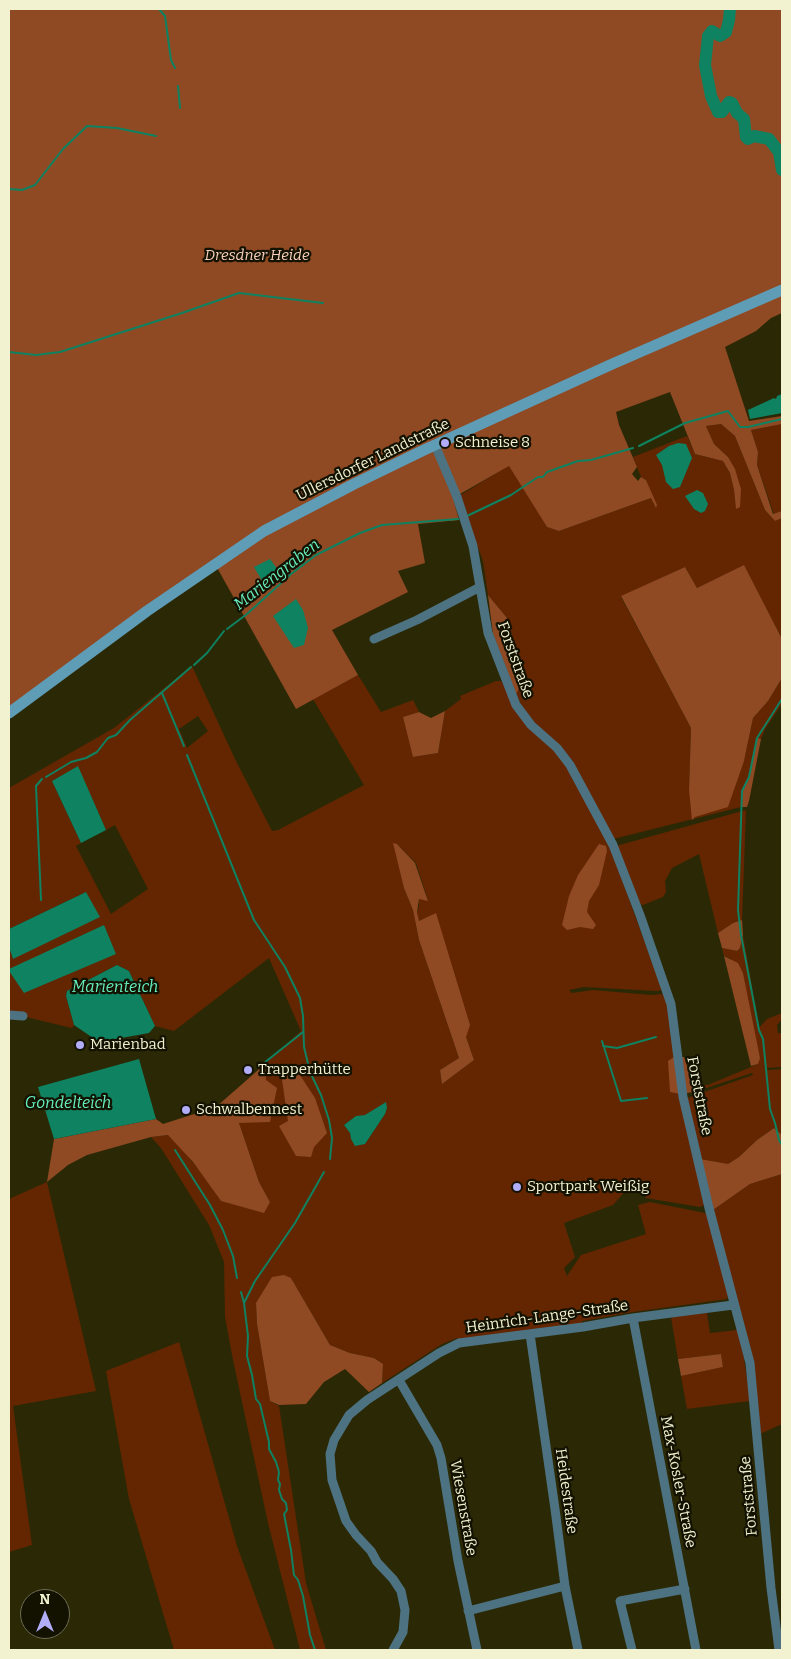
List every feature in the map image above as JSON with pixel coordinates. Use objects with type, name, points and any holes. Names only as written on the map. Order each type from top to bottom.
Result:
[{"type":"main road","name":"Ullersdorfer Landstraße","points":[[9,713],[147,611],[264,531],[354,484],[435,445],[610,365],[782,290]]},
{"type":"street","name":"Forststraße","points":[[435,445],[457,497],[476,556],[488,633],[516,705],[531,725],[557,748],[570,765],[613,845],[673,1011],[683,1097],[733,1304],[747,1347],[750,1363],[778,1650]]},
{"type":"street","points":[[374,639],[417,620],[480,587]]},
{"type":"street","points":[[9,1015],[23,1016]]},
{"type":"street","name":"Heinrich-Lange-Straße","points":[[393,1650],[403,1632],[405,1610],[401,1591],[346,1521],[332,1480],[330,1454],[334,1440],[349,1415],[367,1400],[439,1353],[459,1343],[583,1327],[733,1304]]},
{"type":"street","name":"Max-Kosler-Straße","points":[[633,1318],[696,1650]]},
{"type":"street","name":"Heidestraße","points":[[530,1334],[565,1586],[578,1650]]},
{"type":"street","name":"Wiesenstraße","points":[[398,1380],[437,1445],[477,1650]]},
{"type":"street","points":[[468,1611],[565,1586]]},
{"type":"street","points":[[632,1650],[620,1601],[685,1589]]},
{"type":"shaded area","points":[[721,424],[735,436],[765,510],[775,521],[782,518],[782,639],[744,566],[697,588],[685,567],[621,597],[691,728],[689,790],[744,761],[753,718],[768,701],[782,678],[782,704],[765,729],[761,739],[757,738],[749,777],[742,791],[741,807],[613,839],[572,760],[558,744],[533,722],[520,703],[516,694],[517,674],[512,656],[512,635],[507,618],[488,595],[483,561],[459,496],[510,465],[547,527],[559,531],[651,498],[656,508],[646,480],[641,477],[633,457],[687,436],[695,454],[723,461],[730,473],[736,508],[740,506],[728,457],[714,444],[706,426]]},
{"type":"shaded area","points":[[782,424],[782,511],[774,514],[757,465],[758,452],[751,430]]},
{"type":"shaded area","points":[[192,666],[235,759],[272,831],[278,830],[364,785],[313,699],[358,675],[381,712],[413,700],[419,712],[403,717],[414,757],[438,753],[445,711],[461,699],[460,696],[496,681],[501,681],[568,767],[610,847],[662,990],[584,987],[569,990],[572,993],[593,990],[651,995],[663,994],[668,1004],[680,1094],[704,1205],[700,1207],[646,1198],[643,1184],[627,1189],[613,1205],[564,1223],[575,1257],[564,1268],[567,1276],[581,1255],[646,1234],[638,1205],[650,1202],[705,1213],[709,1219],[728,1296],[727,1299],[582,1321],[583,1327],[459,1343],[457,1338],[442,1344],[382,1383],[383,1364],[374,1358],[350,1353],[330,1345],[291,1278],[256,1303],[257,1324],[270,1401],[279,1406],[306,1583],[326,1650],[300,1650],[268,1523],[233,1360],[225,1317],[224,1262],[209,1225],[161,1148],[151,1137],[168,1135],[178,1144],[221,1201],[270,1202],[259,1182],[239,1123],[266,1080],[265,1064],[301,1031],[269,958],[174,1031],[155,1026],[129,971],[117,965],[67,991],[66,996],[74,1025],[72,1028],[9,1013],[9,947],[14,959],[86,892],[9,929],[9,788],[114,728]],"holes":[[[198,716],[208,731],[187,748],[179,729]],[[77,767],[106,830],[115,825],[148,889],[111,914],[76,846],[81,843],[52,781]],[[397,844],[416,863],[428,900],[419,899],[417,912],[419,921],[436,914],[466,1037],[474,1060],[442,1084],[440,1070],[459,1058],[419,940],[413,910],[404,888]],[[386,1102],[385,1114],[365,1144],[351,1139],[350,1133],[344,1125],[356,1116],[365,1116]]]},
{"type":"shaded area","points":[[746,810],[742,920],[733,923],[718,933],[699,854],[672,868],[665,881],[666,892],[663,897],[643,905],[639,904],[616,846]]},
{"type":"shaded area","points":[[743,935],[759,1028],[767,1019],[782,1013],[782,1019],[777,1025],[778,1033],[782,1033],[782,1067],[767,1068],[768,1070],[782,1069],[782,1135],[774,1128],[757,1140],[739,1157],[728,1164],[723,1164],[700,1159],[687,1098],[753,1075],[752,1073],[694,1092],[699,1085],[708,1085],[758,1064],[743,973],[730,958],[724,956],[722,948],[737,951],[740,948]]},
{"type":"shaded area","points":[[782,1174],[782,1424],[760,1434],[754,1367],[713,1210],[750,1184]]},
{"type":"shaded area","points":[[47,1182],[96,1391],[13,1406],[32,1545],[9,1552],[9,1199]]},
{"type":"shaded area","points":[[707,1313],[710,1333],[737,1330],[743,1352],[750,1401],[687,1409],[681,1376],[723,1367],[721,1354],[678,1359],[671,1317]]},
{"type":"shaded area","points":[[179,1342],[237,1546],[275,1650],[174,1650],[129,1499],[106,1371]]},
{"type":"green space","name":"Dresdner Heide","points":[[9,9],[782,9],[782,313],[771,318],[756,331],[725,347],[749,421],[782,416],[782,424],[751,430],[758,452],[757,465],[773,514],[782,511],[782,518],[775,521],[765,510],[735,436],[721,424],[706,426],[714,444],[728,457],[735,469],[741,489],[740,507],[736,509],[730,473],[723,461],[695,454],[670,392],[616,412],[619,425],[637,467],[632,474],[638,481],[641,477],[646,480],[657,505],[656,508],[651,498],[559,531],[547,527],[509,466],[453,498],[459,520],[418,524],[425,563],[398,571],[408,592],[332,630],[358,675],[296,709],[215,564],[9,709]]},
{"type":"green space","points":[[744,565],[782,639],[782,678],[768,701],[753,718],[744,761],[728,807],[695,817],[692,820],[689,790],[691,728],[621,596],[685,567],[697,588]]},
{"type":"green space","points":[[488,595],[507,618],[512,635],[512,656],[519,689],[516,694],[493,634]]},
{"type":"green space","points":[[445,711],[438,753],[413,757],[403,717],[419,712],[431,718]]},
{"type":"green space","points":[[757,738],[761,739],[749,801],[747,807],[741,807],[742,791],[749,777]]},
{"type":"green space","points":[[393,843],[397,844],[415,863],[428,901],[419,899],[417,912],[419,921],[436,913],[470,1025],[466,1037],[474,1060],[442,1084],[440,1070],[459,1058],[419,940],[413,910],[404,888]]},
{"type":"green space","points":[[599,844],[606,846],[607,851],[599,885],[589,901],[587,912],[596,925],[593,929],[580,927],[567,930],[562,925],[569,896],[578,875]]},
{"type":"green space","points":[[742,920],[743,935],[740,948],[737,951],[722,948],[718,933],[733,923]]},
{"type":"green space","points":[[724,956],[738,963],[743,973],[760,1058],[758,1064],[751,1066]]},
{"type":"green space","points":[[674,1057],[684,1057],[693,1081],[699,1085],[694,1092],[680,1094],[670,1092],[668,1061]]},
{"type":"green space","points":[[265,1064],[266,1080],[277,1088],[270,1122],[239,1123],[259,1182],[270,1202],[264,1213],[221,1201],[193,1162],[168,1135],[151,1137],[87,1155],[68,1165],[47,1182],[54,1139],[156,1119],[163,1124],[216,1107]]},
{"type":"green space","points":[[298,1072],[315,1098],[327,1133],[314,1147],[311,1157],[296,1156],[279,1126],[288,1121],[281,1073]]},
{"type":"green space","points":[[774,1128],[782,1135],[782,1174],[750,1184],[713,1210],[700,1159],[728,1164]]},
{"type":"green space","points":[[284,1275],[291,1278],[330,1345],[350,1353],[374,1358],[383,1364],[382,1383],[369,1392],[345,1369],[324,1382],[306,1404],[279,1405],[270,1401],[257,1324],[256,1303],[272,1277]]},
{"type":"green space","points":[[721,1354],[723,1367],[681,1376],[678,1359]]},
{"type":"water","points":[[782,394],[782,413],[750,419],[748,410],[774,398],[776,399],[777,396]]},
{"type":"water","points":[[678,443],[686,444],[692,458],[680,487],[673,489],[666,482],[662,465],[656,455],[669,446]]},
{"type":"water","points":[[697,490],[703,493],[708,504],[705,511],[701,513],[694,509],[685,496]]},
{"type":"water","points":[[270,559],[278,570],[279,575],[264,584],[254,567]]},
{"type":"water","points":[[296,599],[303,610],[308,628],[304,645],[294,648],[273,616]]},
{"type":"water","points":[[78,766],[106,830],[81,843],[52,781]]},
{"type":"water","name":"Marienteich","points":[[86,892],[100,917],[13,959],[9,947],[9,929]]},
{"type":"water","name":"Marienteich","points":[[104,925],[116,954],[24,993],[9,971],[9,969]]},
{"type":"water","name":"Marienteich","points":[[117,965],[129,971],[155,1026],[149,1033],[99,1042],[74,1025],[66,996],[67,991]]},
{"type":"water","name":"Gondelteich","points":[[139,1059],[156,1119],[54,1139],[38,1087]]},
{"type":"water","points":[[386,1102],[385,1114],[365,1144],[355,1146],[350,1133],[344,1125],[356,1116],[365,1115]]},
{"type":"waterway","points":[[159,9],[165,16],[171,60],[175,68]]},
{"type":"waterway","points":[[730,9],[726,32],[720,36],[712,31],[708,36],[705,65],[711,96],[718,112],[722,112],[729,102],[732,103],[737,113],[744,119],[746,137],[748,139],[754,136],[769,139],[779,152],[782,170]]},
{"type":"waterway","points":[[178,86],[180,108]]},
{"type":"waterway","points":[[9,189],[22,190],[35,185],[63,149],[87,126],[117,128],[156,136]]},
{"type":"waterway","points":[[9,352],[36,355],[60,352],[239,293],[323,303]]},
{"type":"waterway","name":"Mariengraben","points":[[639,446],[685,423],[728,411],[740,427],[782,419]]},
{"type":"waterway","name":"Mariengraben","points":[[467,516],[511,495],[538,477],[543,477],[547,472],[578,461],[591,460],[633,448]]},
{"type":"waterway","name":"Mariengraben","points":[[227,629],[316,555],[360,533],[382,525],[458,519]]},
{"type":"waterway","points":[[194,665],[207,653],[224,631]]},
{"type":"waterway","name":"Mariengraben","points":[[46,777],[71,762],[86,758],[97,752],[108,738],[116,735],[130,720],[191,667]]},
{"type":"waterway","points":[[162,693],[184,746]]},
{"type":"waterway","points":[[782,699],[757,738],[749,777],[742,791],[738,910],[759,1030],[763,1039],[770,1109],[782,1145]]},
{"type":"waterway","points":[[187,755],[254,920],[285,967],[300,998],[303,1016],[304,1047],[310,1072],[321,1095],[329,1120],[332,1138],[330,1159]]},
{"type":"waterway","name":"Mariengraben","points":[[41,900],[36,786],[42,779]]},
{"type":"waterway","points":[[264,1063],[303,1032]]},
{"type":"waterway","points":[[603,1046],[617,1048],[656,1037]]},
{"type":"waterway","points":[[602,1041],[621,1101],[647,1098]]},
{"type":"waterway","points":[[175,1150],[210,1205],[223,1230],[233,1256],[237,1278]]},
{"type":"waterway","points":[[315,1650],[310,1635],[303,1596],[298,1580],[294,1575],[284,1514],[287,1510],[286,1503],[282,1499],[279,1490],[279,1472],[269,1449],[269,1442],[260,1404],[256,1399],[247,1356],[248,1336],[244,1303],[255,1281],[295,1223],[324,1172]]},
{"type":"waterway","points":[[241,1292],[244,1303]]},
{"type":"place","name":"Schneise 8","points":[[445,443]]},
{"type":"place","name":"Marienbad","points":[[80,1045]]},
{"type":"place","name":"Trapperhütte","points":[[248,1070]]},
{"type":"place","name":"Schwalbennest","points":[[186,1110]]},
{"type":"place","name":"Sportpark Weißig","points":[[517,1187]]}]
